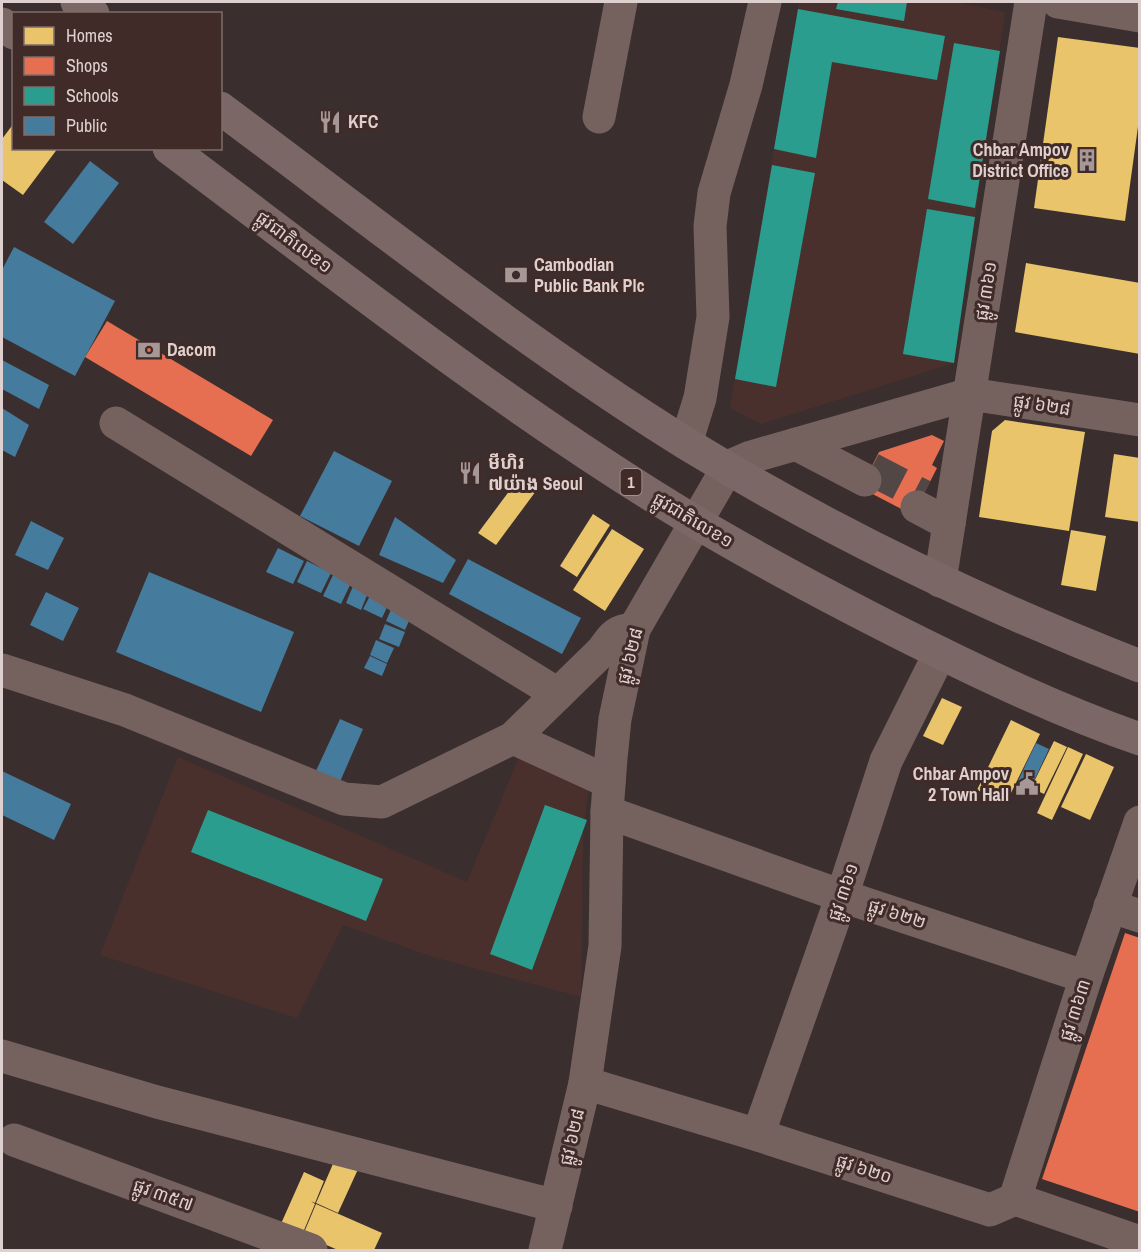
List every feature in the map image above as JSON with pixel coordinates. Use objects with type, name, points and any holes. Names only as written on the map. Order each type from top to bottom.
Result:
[{"type":"highway","points":[[77,2],[90,12]]},
{"type":"highway","points":[[222,109],[535,342],[686,443],[865,543],[940,580],[1028,622],[1140,666]]},
{"type":"highway","name":"ផ្លូវជាតិលេខ១","points":[[172,150],[503,396],[636,486],[695,522],[844,605],[940,653],[1063,710],[1140,739]]},
{"type":"street","points":[[599,117],[621,2]]},
{"type":"street","points":[[686,443],[700,398],[713,317],[710,226],[714,193],[746,85],[765,2]]},
{"type":"street","name":"ផ្លូវ ៣៦១","points":[[940,580],[1031,2]]},
{"type":"street","points":[[1058,2],[1140,16]]},
{"type":"street","name":"ផ្លូវ ៦២៨","points":[[545,1251],[585,1083],[605,946],[608,797],[615,719],[634,629],[728,467],[751,457],[970,394],[1140,420]]},
{"type":"street","points":[[116,423],[558,694]]},
{"type":"street","points":[[805,442],[868,474]]},
{"type":"street","points":[[920,501],[950,518]]},
{"type":"street","points":[[2,670],[125,710],[344,799],[382,802],[513,738],[603,650],[612,635],[621,630],[634,629]]},
{"type":"street","name":"ផ្លូវ ៣៦១","points":[[758,1135],[842,896],[886,761],[940,653]]},
{"type":"street","name":"ផ្លូវ ៦២២","points":[[513,738],[608,797],[842,896],[1086,976]]},
{"type":"street","name":"ផ្លូវ ៣៦៣","points":[[1015,1199],[1086,976],[1125,911],[1140,822]]},
{"type":"street","points":[[2,1056],[158,1102],[556,1206]]},
{"type":"street","name":"ផ្លូវ ៦២០","points":[[585,1083],[758,1135],[990,1210],[1015,1199]]},
{"type":"street","name":"ផ្លូវ ៣៥៧","points":[[14,1140],[311,1251]]},
{"type":"street","points":[[1015,1199],[1140,1242]]},
{"type":"shaded area","points":[[799,2],[955,2],[1005,12],[954,363],[761,424],[730,408]]},
{"type":"shaded area","points":[[178,757],[467,882],[519,757],[589,785],[583,832],[581,997],[433,957],[343,925],[297,1018],[100,955]]},
{"type":"building: Homes","name":"Chbar Ampov District Office","points":[[1058,37],[1140,48],[1140,112],[1125,221],[1034,208]]},
{"type":"building: Homes","points":[[12,126],[12,150],[57,150],[23,195],[2,180],[2,139]]},
{"type":"building: Homes","points":[[1026,263],[1140,283],[1140,354],[1015,332]]},
{"type":"building: Homes","points":[[1005,420],[1085,432],[1069,531],[979,517],[992,431]]},
{"type":"building: Homes","points":[[1114,454],[1140,458],[1140,522],[1105,517]]},
{"type":"building: Homes","points":[[519,478],[536,491],[496,545],[478,533]]},
{"type":"building: Homes","points":[[593,514],[610,525],[577,577],[560,566]]},
{"type":"building: Homes","points":[[612,529],[644,549],[605,611],[573,590]]},
{"type":"building: Homes","points":[[1071,530],[1106,536],[1096,591],[1061,585]]},
{"type":"building: Homes","points":[[942,698],[962,707],[943,745],[923,736]]},
{"type":"building: Homes","points":[[1011,720],[1040,734],[1006,803],[977,790]]},
{"type":"building: Homes","points":[[1054,741],[1067,747],[1044,794],[1031,788]]},
{"type":"building: Homes","points":[[1068,747],[1083,754],[1052,820],[1037,813]]},
{"type":"building: Homes","points":[[1086,754],[1114,767],[1090,820],[1061,807]]},
{"type":"building: Homes","points":[[336,1157],[359,1167],[338,1213],[316,1203]]},
{"type":"building: Homes","points":[[304,1172],[324,1181],[315,1203],[311,1201],[315,1204],[302,1235],[280,1226]]},
{"type":"building: Homes","points":[[316,1204],[382,1233],[374,1250],[338,1250],[303,1235]]},
{"type":"building: Shops","points":[[107,321],[273,420],[251,456],[85,357]]},
{"type":"building: Shops","points":[[932,435],[944,441],[932,465],[937,468],[913,515],[861,488],[879,452]]},
{"type":"building: Shops","points":[[1125,933],[1140,938],[1140,1212],[1042,1179]]},
{"type":"building: Schools","points":[[838,2],[907,2],[904,21],[836,9]]},
{"type":"building: Schools","points":[[798,9],[945,36],[937,80],[832,62],[816,158],[774,149]]},
{"type":"building: Schools","points":[[954,43],[1000,51],[975,208],[928,199]]},
{"type":"building: Schools","points":[[772,165],[815,173],[776,387],[735,379]]},
{"type":"building: Schools","points":[[927,209],[975,217],[954,363],[903,354]]},
{"type":"building: Schools","points":[[545,805],[587,820],[532,970],[490,954]]},
{"type":"building: Schools","points":[[208,810],[383,879],[366,921],[191,852]]},
{"type":"building: Public","points":[[90,161],[119,183],[73,244],[44,222]]},
{"type":"building: Public","points":[[14,247],[115,301],[75,376],[2,337],[2,270]]},
{"type":"building: Public","points":[[2,360],[49,385],[39,409],[2,389]]},
{"type":"building: Public","points":[[2,408],[29,425],[15,457],[2,450]]},
{"type":"building: Public","points":[[334,451],[392,481],[359,546],[300,516]]},
{"type":"building: Public","points":[[395,517],[456,560],[443,583],[379,555]]},
{"type":"building: Public","points":[[31,521],[64,538],[48,570],[15,555]]},
{"type":"building: Public","points":[[278,548],[304,561],[293,584],[266,572]]},
{"type":"building: Public","points":[[468,559],[581,618],[562,654],[449,594]]},
{"type":"building: Public","points":[[307,561],[331,573],[321,593],[297,582]]},
{"type":"building: Public","points":[[149,572],[294,632],[261,712],[116,652]]},
{"type":"building: Public","points":[[333,575],[351,583],[341,604],[323,596]]},
{"type":"building: Public","points":[[353,586],[368,593],[361,610],[346,603]]},
{"type":"building: Public","points":[[46,592],[79,608],[63,641],[30,625]]},
{"type":"building: Public","points":[[371,594],[389,603],[382,618],[363,609]]},
{"type":"building: Public","points":[[393,605],[412,614],[405,630],[386,621]]},
{"type":"building: Public","points":[[385,624],[405,632],[399,647],[379,639]]},
{"type":"building: Public","points":[[376,640],[394,648],[387,663],[370,655]]},
{"type":"building: Public","points":[[370,656],[387,664],[382,676],[364,668]]},
{"type":"building: Public","points":[[340,719],[363,729],[339,784],[315,773]]},
{"type":"building: Public","points":[[1036,743],[1049,749],[1031,787],[1018,781]]},
{"type":"building: Public","points":[[2,771],[71,804],[54,840],[2,815]]},
{"type":"tunnel","points":[[871,469],[923,496]]},
{"type":"place","name":"KFC","points":[[330,122]]},
{"type":"place","name":"Chbar Ampov District Office","points":[[1087,160]]},
{"type":"place","name":"Cambodian Public Bank Plc","points":[[516,275]]},
{"type":"place","name":"Dacom","points":[[149,350]]},
{"type":"place","name":"មីហិរ ៧យ៉ាង Seoul","points":[[470,473]]},
{"type":"place","name":"Chbar Ampov 2 Town Hall","points":[[1027,784]]}]
